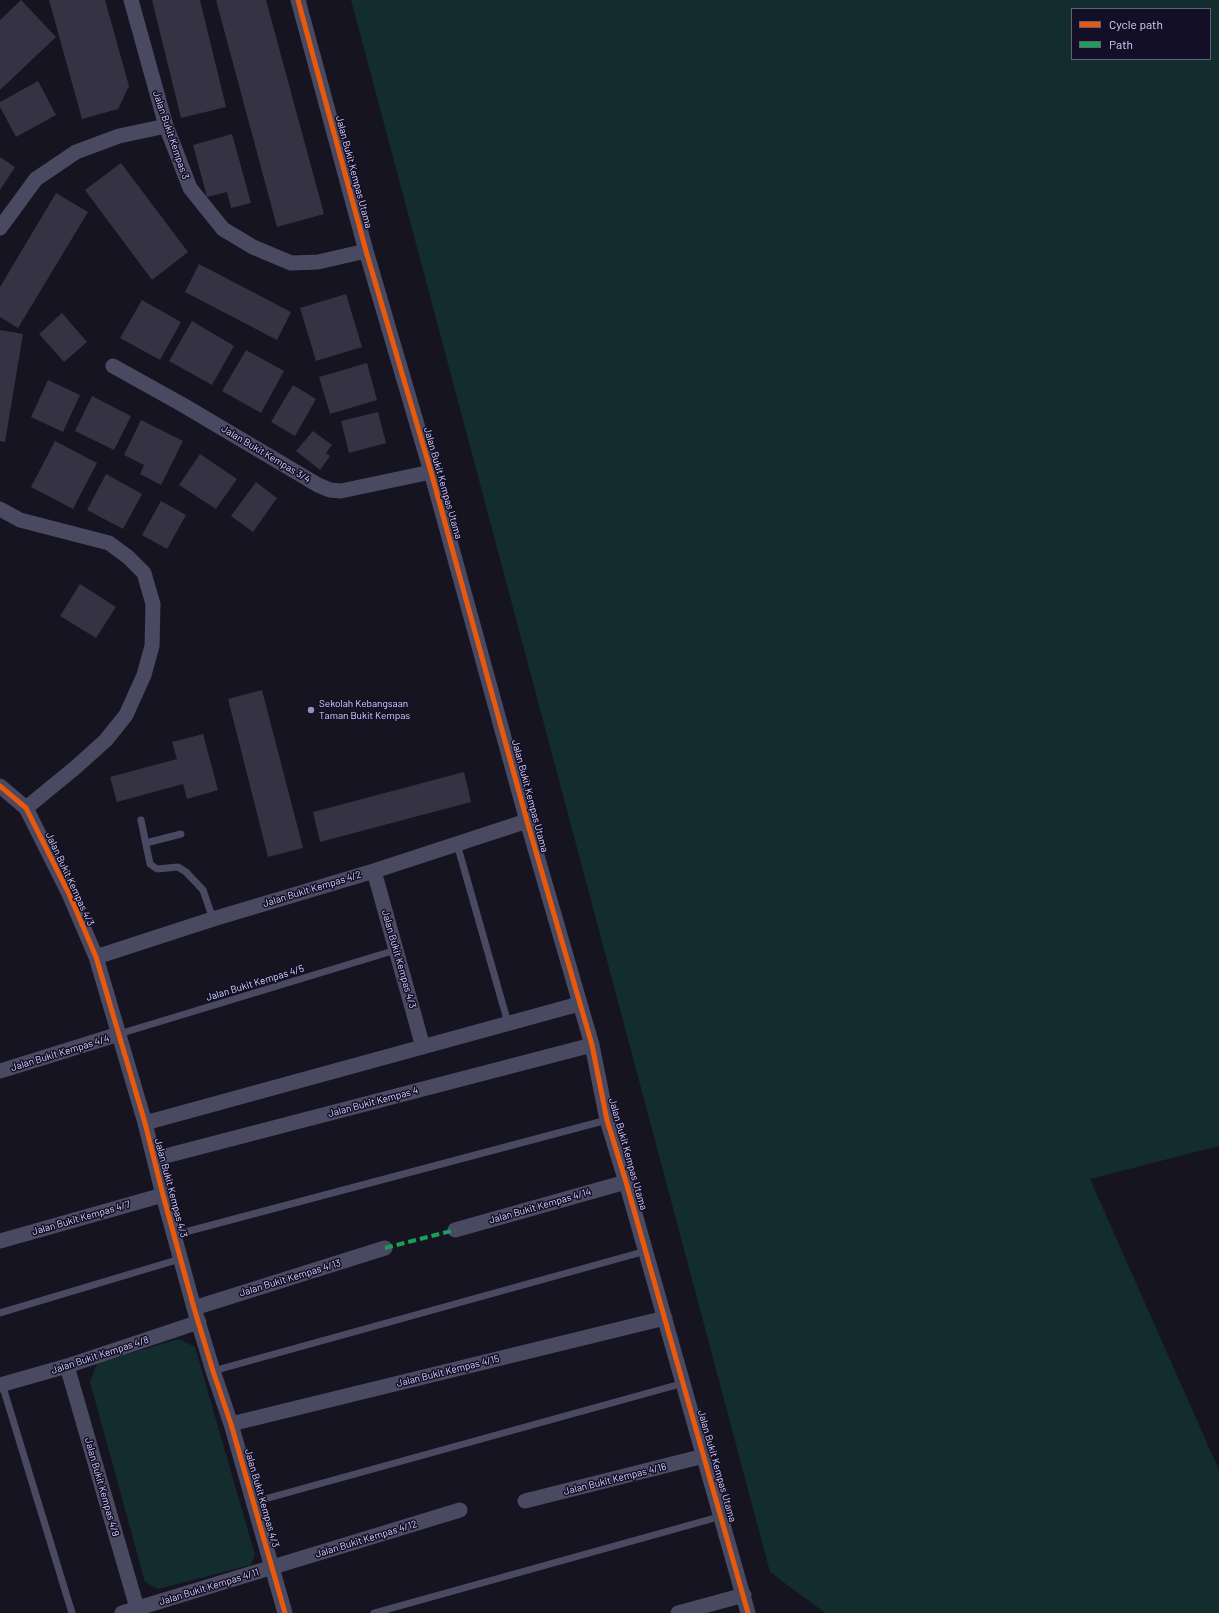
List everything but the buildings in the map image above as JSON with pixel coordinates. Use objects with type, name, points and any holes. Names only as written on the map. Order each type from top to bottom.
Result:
[{"type":"street","name":"Jalan Bukit Kempas 3","points":[[131,0],[166,126],[190,188],[223,229],[253,247],[291,263],[318,262],[366,251]]},
{"type":"street","name":"Jalan Bukit Kempas Utama","points":[[298,0],[366,251],[431,472],[527,821],[592,1045],[607,1120],[684,1383],[748,1613]]},
{"type":"street","points":[[0,228],[36,179],[76,152],[119,136],[166,126]]},
{"type":"street","name":"Jalan Bukit Kempas 3/4","points":[[113,366],[183,405],[318,485],[330,490],[341,491],[431,472]]},
{"type":"street","points":[[0,509],[20,520],[108,542],[128,557],[144,573],[153,604],[152,646],[144,675],[126,715],[106,740],[26,808]]},
{"type":"street","name":"Jalan Bukit Kempas 4/3","points":[[0,786],[26,808],[70,896],[96,957],[145,1123],[163,1196],[194,1308],[231,1424],[285,1613]]},
{"type":"street","name":"Jalan Bukit Kempas 4/2","points":[[96,957],[213,919],[374,871],[527,821]]},
{"type":"street","name":"Jalan Bukit Kempas 4/3","points":[[374,871],[423,1047]]},
{"type":"street","points":[[145,1123],[579,1004]]},
{"type":"street","name":"Jalan Bukit Kempas 4/4","points":[[0,1071],[119,1034]]},
{"type":"street","name":"Jalan Bukit Kempas 4","points":[[154,1159],[592,1045]]},
{"type":"street","name":"Jalan Bukit Kempas 4/14","points":[[455,1230],[626,1182]]},
{"type":"street","name":"Jalan Bukit Kempas 4/7","points":[[0,1241],[163,1196]]},
{"type":"street","name":"Jalan Bukit Kempas 4/13","points":[[194,1308],[385,1248]]},
{"type":"street","name":"Jalan Bukit Kempas 4/15","points":[[231,1424],[665,1318]]},
{"type":"street","name":"Jalan Bukit Kempas 4/8","points":[[1,1385],[67,1366],[199,1322]]},
{"type":"street","name":"Jalan Bukit Kempas 4/9","points":[[67,1366],[137,1608]]},
{"type":"street","name":"Jalan Bukit Kempas 4/16","points":[[525,1501],[704,1456]]},
{"type":"street","name":"Jalan Bukit Kempas 4/12","points":[[273,1568],[460,1510]]},
{"type":"street","name":"Jalan Bukit Kempas 4/11","points":[[122,1613],[273,1568]]},
{"type":"street","points":[[678,1613],[744,1596]]},
{"type":"lane","points":[[141,820],[148,859],[153,867],[157,869],[178,867],[182,869],[203,890],[213,919]]},
{"type":"lane","points":[[146,843],[181,834]]},
{"type":"lane","points":[[457,844],[508,1023]]},
{"type":"lane","name":"Jalan Bukit Kempas 4/5","points":[[119,1034],[397,950]]},
{"type":"lane","points":[[174,1235],[607,1120]]},
{"type":"lane","points":[[213,1371],[646,1251]]},
{"type":"lane","points":[[0,1313],[180,1259]]},
{"type":"lane","points":[[254,1502],[684,1383]]},
{"type":"lane","points":[[1,1385],[72,1613]]},
{"type":"lane","points":[[374,1613],[722,1516]]},
{"type":"green space","points":[[351,0],[1219,0],[1219,1146],[1090,1179],[1219,1470],[1219,1613],[825,1613],[770,1572]]},
{"type":"green space","points":[[179,1339],[195,1347],[255,1555],[251,1565],[158,1589],[145,1582],[90,1382],[97,1363]]},
{"type":"marked path","points":[[385,1248],[455,1230]]},
{"type":"cycle path","points":[[298,0],[366,251],[431,472],[527,821],[592,1045],[607,1120],[626,1182],[748,1613]]},
{"type":"cycle path","points":[[0,786],[26,808],[70,896],[96,957],[145,1123],[194,1308],[231,1424],[285,1613]]},
{"type":"place","name":"Sekolah Kebangsaan Taman Bukit Kempas","points":[[311,710]]}]
